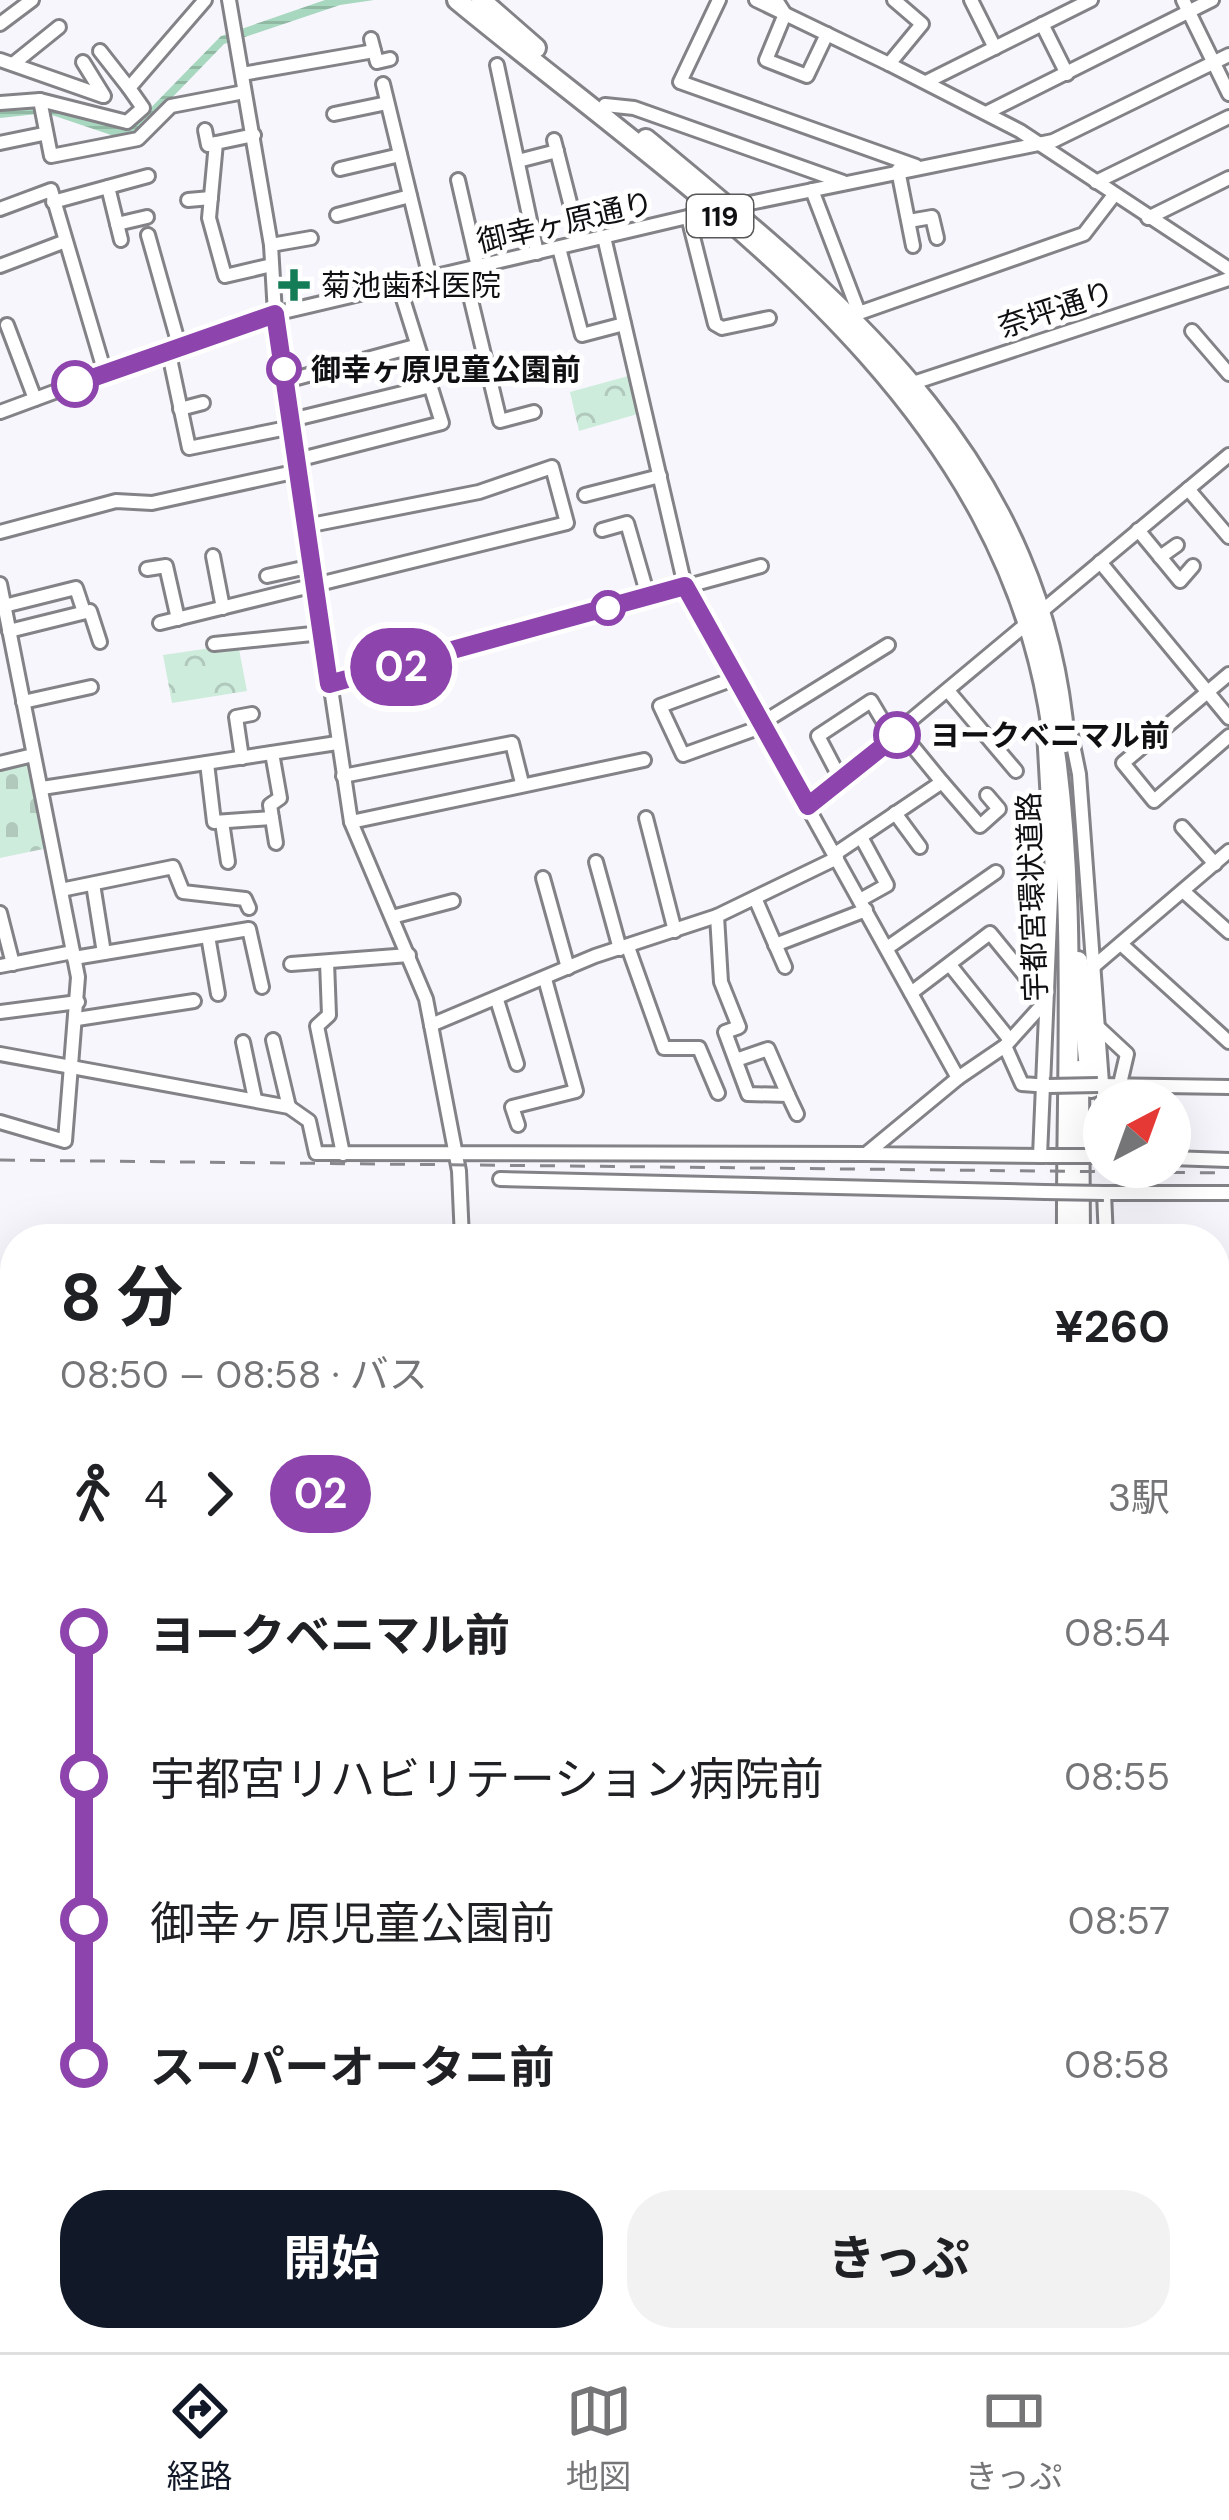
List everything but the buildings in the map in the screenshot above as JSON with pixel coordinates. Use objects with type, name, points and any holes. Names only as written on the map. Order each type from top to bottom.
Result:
[{"type":"highway","name":"119","points":[[448,0],[531,52]]},
{"type":"highway","name":"宇都宮環状道路","points":[[457,0],[605,105],[907,385]]},
{"type":"highway","name":"宇都宮環状道路","points":[[479,0],[531,52],[857,316],[988,493],[1034,621],[1054,703],[1086,964],[1080,1224]]},
{"type":"highway","name":"宇都宮環状道路","points":[[1054,703],[1064,880],[1063,1224]]},
{"type":"highway","points":[[1086,964],[1092,1224]]},
{"type":"street","points":[[0,24],[32,0]]},
{"type":"street","points":[[129,88],[206,0]]},
{"type":"street","points":[[229,0],[271,245],[275,314],[343,776],[352,822],[410,955],[431,1025],[455,1153],[461,1224]]},
{"type":"street","points":[[718,0],[680,82],[916,166]]},
{"type":"street","points":[[756,0],[988,112],[1229,269]]},
{"type":"street","points":[[776,0],[785,14]]},
{"type":"street","points":[[889,64],[922,24],[894,0]]},
{"type":"street","points":[[971,0],[994,48]]},
{"type":"street","points":[[926,82],[1091,0]]},
{"type":"street","points":[[988,112],[1067,74],[1186,6],[1212,0]]},
{"type":"street","points":[[1186,6],[1229,94]]},
{"type":"street","points":[[785,14],[766,60],[807,76],[826,34]]},
{"type":"street","points":[[1042,24],[1067,74]]},
{"type":"street","points":[[6,62],[59,27]]},
{"type":"street","points":[[242,74],[373,45],[377,62],[390,59]]},
{"type":"street","points":[[0,103],[40,100],[128,122],[142,108],[100,51]]},
{"type":"street","name":"御幸ヶ原通り","points":[[0,412],[275,314],[722,209],[1039,144],[1229,55]]},
{"type":"street","points":[[6,62],[108,95],[83,62]]},
{"type":"street","points":[[497,65],[537,253]]},
{"type":"street","points":[[383,84],[430,278]]},
{"type":"street","points":[[40,100],[51,156],[138,139],[171,106],[244,92]]},
{"type":"street","points":[[334,114],[388,103]]},
{"type":"street","points":[[605,105],[634,107],[845,182]]},
{"type":"street","points":[[1096,182],[1229,117]]},
{"type":"street","points":[[205,130],[208,145],[254,134]]},
{"type":"street","points":[[0,143],[44,134]]},
{"type":"street","points":[[216,143],[209,218],[225,277],[272,265]]},
{"type":"street","points":[[518,161],[555,146],[580,242]]},
{"type":"street","points":[[340,169],[400,155]]},
{"type":"street","points":[[898,170],[914,246]]},
{"type":"street","points":[[53,202],[148,176]]},
{"type":"street","points":[[1148,218],[1229,178]]},
{"type":"street","points":[[458,180],[500,422],[534,412]]},
{"type":"street","points":[[108,187],[122,240]]},
{"type":"street","points":[[0,208],[51,190],[105,373]]},
{"type":"street","points":[[812,190],[857,316],[1084,234],[1114,195]]},
{"type":"street","points":[[337,215],[410,196]]},
{"type":"street","points":[[188,200],[211,197]]},
{"type":"street","points":[[117,224],[147,217]]},
{"type":"street","points":[[688,217],[715,325],[722,328],[769,318]]},
{"type":"street","points":[[909,221],[932,217],[937,238]]},
{"type":"street","points":[[148,235],[174,347],[189,448],[431,386]]},
{"type":"street","points":[[604,237],[685,586],[958,1078]]},
{"type":"street","points":[[271,245],[311,238]]},
{"type":"street","points":[[0,266],[63,242]]},
{"type":"street","points":[[559,248],[582,335],[624,324]]},
{"type":"street","name":"奈坪通り","points":[[907,385],[1229,279]]},
{"type":"street","points":[[0,532],[116,501],[152,503],[442,423],[399,286]]},
{"type":"street","points":[[7,325],[34,399]]},
{"type":"street","points":[[1192,331],[1229,374]]},
{"type":"street","points":[[286,381],[415,346]]},
{"type":"street","points":[[180,409],[203,404]]},
{"type":"street","points":[[808,806],[1228,458]]},
{"type":"street","points":[[160,623],[567,523],[552,467],[479,491],[306,526]]},
{"type":"street","points":[[584,495],[660,476]]},
{"type":"street","points":[[1188,489],[1229,537]]},
{"type":"street","points":[[602,530],[627,523],[648,596]]},
{"type":"street","points":[[1138,530],[1180,581],[1193,566]]},
{"type":"street","points":[[1160,557],[1177,544]]},
{"type":"street","points":[[213,556],[223,608]]},
{"type":"street","points":[[1100,562],[1229,718]]},
{"type":"street","points":[[147,569],[166,566],[178,619]]},
{"type":"street","points":[[267,576],[312,566]]},
{"type":"street","points":[[329,684],[761,566]]},
{"type":"street","points":[[0,584],[74,955],[78,1002],[64,1141],[0,1122]]},
{"type":"street","points":[[4,606],[76,587],[84,612]]},
{"type":"street","points":[[9,631],[90,611],[100,642]]},
{"type":"street","points":[[214,644],[322,633]]},
{"type":"street","points":[[736,678],[660,706],[683,754],[763,725],[888,645]]},
{"type":"street","points":[[1229,675],[1124,763],[1154,801],[1229,736]]},
{"type":"street","points":[[23,702],[91,687]]},
{"type":"street","points":[[949,692],[1016,770]]},
{"type":"street","points":[[841,780],[818,736],[871,701],[980,826],[999,809],[987,795]]},
{"type":"street","points":[[1043,1156],[1040,1118],[1052,873],[1054,703]]},
{"type":"street","points":[[242,758],[236,717],[252,714]]},
{"type":"street","points":[[42,788],[337,743]]},
{"type":"street","points":[[343,776],[512,743],[521,783]]},
{"type":"street","points":[[272,753],[280,798],[270,806],[276,843]]},
{"type":"street","points":[[0,763],[33,755]]},
{"type":"street","points":[[352,822],[644,760]]},
{"type":"street","points":[[207,763],[214,822],[272,818]]},
{"type":"street","points":[[431,1025],[568,968],[717,916],[836,856],[942,782]]},
{"type":"street","points":[[895,813],[920,847]]},
{"type":"street","points":[[646,818],[676,931]]},
{"type":"street","points":[[222,822],[228,862]]},
{"type":"street","points":[[1182,827],[1214,864]]},
{"type":"street","points":[[775,945],[863,905],[887,884],[861,837]]},
{"type":"street","points":[[1101,1080],[1098,1028],[1086,964],[1121,944],[1229,851]]},
{"type":"street","points":[[596,862],[664,1048],[699,1048],[718,1093]]},
{"type":"street","points":[[61,890],[173,867],[183,892],[245,898],[249,908]]},
{"type":"street","points":[[887,948],[996,872]]},
{"type":"street","points":[[543,878],[568,968]]},
{"type":"street","points":[[93,884],[104,953]]},
{"type":"street","points":[[1183,891],[1229,932]]},
{"type":"street","points":[[754,898],[785,967]]},
{"type":"street","points":[[392,917],[453,901]]},
{"type":"street","points":[[0,913],[6,965],[249,929],[262,988]]},
{"type":"street","points":[[717,916],[721,982],[739,1027],[725,1032],[748,1094],[788,1095]]},
{"type":"street","points":[[911,993],[990,933],[1043,1001]]},
{"type":"street","points":[[208,936],[218,994]]},
{"type":"street","points":[[1121,944],[1229,1042]]},
{"type":"street","points":[[291,964],[410,955]]},
{"type":"street","points":[[327,962],[328,1015],[317,1026],[343,1154]]},
{"type":"street","points":[[950,965],[1007,1043],[1040,1118]]},
{"type":"street","points":[[518,1125],[512,1107],[576,1090],[545,980]]},
{"type":"street","points":[[497,1000],[517,1064]]},
{"type":"street","points":[[77,1018],[194,1001]]},
{"type":"street","points":[[866,1154],[1007,1043],[1043,1001]]},
{"type":"street","points":[[0,1012],[78,1002]]},
{"type":"street","points":[[1098,1028],[1125,1049],[1120,1080]]},
{"type":"street","points":[[273,1040],[289,1107]]},
{"type":"street","points":[[243,1042],[255,1099]]},
{"type":"street","points":[[736,1060],[768,1049],[797,1114]]},
{"type":"street","points":[[0,1054],[289,1107],[309,1121],[316,1153],[1083,1156]]},
{"type":"street","points":[[1022,1084],[1083,1085]]},
{"type":"street","points":[[1191,1087],[1229,1087]]},
{"type":"street","points":[[1191,1159],[1229,1160]]},
{"type":"street","points":[[500,1179],[1229,1193]]},
{"type":"street","points":[[1105,1192],[1106,1224]]},
{"type":"green space","points":[[632,375],[641,413],[579,431],[570,392]]},
{"type":"green space","points":[[238,644],[247,691],[172,703],[163,655]]},
{"type":"green space","points":[[26,762],[33,769],[48,848],[0,858],[0,768]]},
{"type":"shaded area","points":[[325,0],[374,0],[340,5],[224,44],[134,137],[114,136],[46,113],[0,118],[0,109],[48,106],[131,128],[221,36]]},
{"type":"railway","points":[[0,1160],[1229,1173]]},
{"type":"bus line","name":"02","points":[[75,384],[275,314],[329,684],[428,661],[685,586],[808,806],[897,735]]},
{"type":"place","name":"菊池歯科医院","points":[[294,285]]},
{"type":"place","name":"御幸ヶ原児童公園前","points":[[284,369]]},
{"type":"place","name":"ヨークベニマル前","points":[[897,735]]}]
